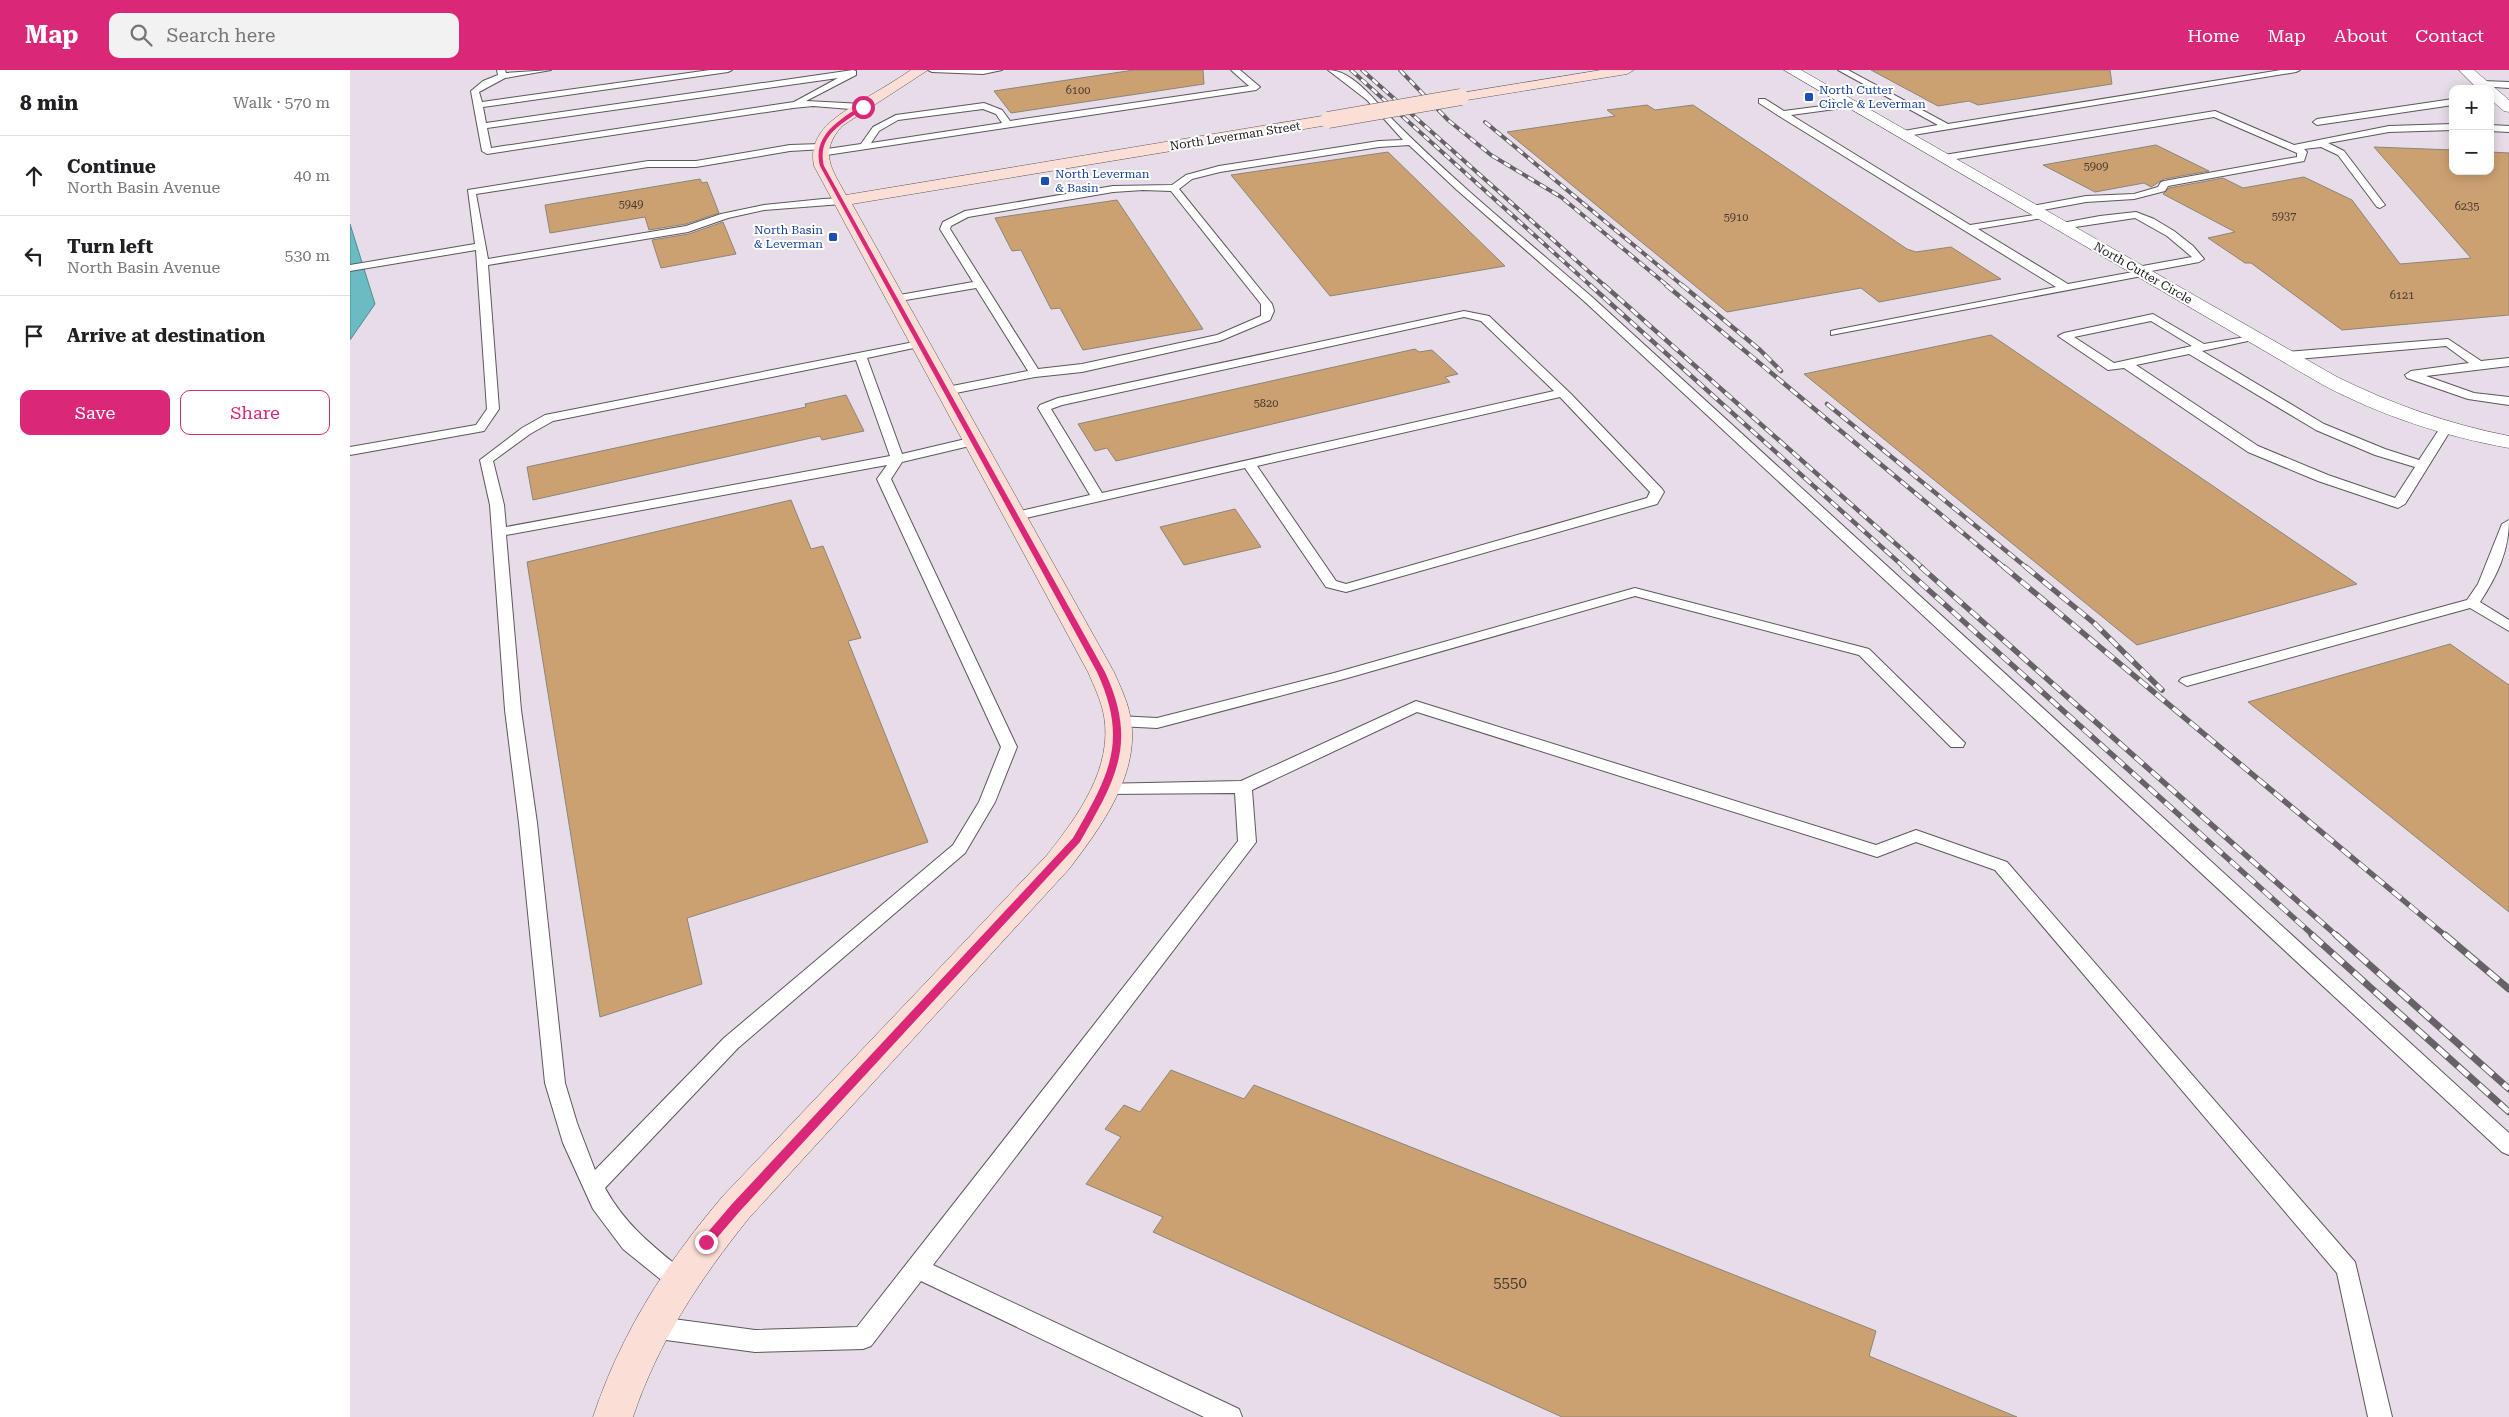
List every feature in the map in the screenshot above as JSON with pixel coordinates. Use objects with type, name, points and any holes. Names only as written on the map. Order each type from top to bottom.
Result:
[{"type":"main road","points":[[613,1417],[634,1360],[678,1280],[736,1207],[1058,862],[1090,819],[1114,764],[1118,743],[1118,721],[1112,696],[1101,672],[1017,516],[894,299],[842,201],[825,174],[820,150],[824,139],[837,123],[921,70]]},
{"type":"main road","name":"North Leverman Street","points":[[842,201],[1627,70]]},
{"type":"street","name":"North Cutter Circle","points":[[1791,70],[2286,356],[2361,397],[2404,415],[2446,428],[2509,442]]},
{"type":"street","points":[[2466,70],[2484,85]]},
{"type":"lane","points":[[547,70],[502,73],[475,91],[487,152],[793,105],[813,103],[863,107]]},
{"type":"lane","points":[[478,105],[728,70]]},
{"type":"lane","points":[[932,70],[983,72],[998,70]]},
{"type":"lane","points":[[350,451],[480,428],[493,408],[483,263],[471,192],[648,164],[696,164],[790,148],[820,150],[864,146],[1256,87],[1235,70]]},
{"type":"lane","points":[[1332,70],[1370,98],[1460,188],[1595,305],[2509,1146]]},
{"type":"lane","points":[[1842,70],[1946,126]]},
{"type":"lane","points":[[1901,134],[2296,70]]},
{"type":"lane","points":[[483,126],[855,71]]},
{"type":"lane","points":[[793,105],[855,71]]},
{"type":"lane","points":[[2494,87],[2509,85]]},
{"type":"lane","points":[[1762,101],[2066,288]]},
{"type":"lane","points":[[2317,122],[2449,103]]},
{"type":"lane","points":[[1782,114],[1850,104]]},
{"type":"lane","points":[[864,146],[876,128],[896,118],[984,106],[999,112],[1007,124]]},
{"type":"lane","points":[[1944,158],[2215,114],[2302,152],[2301,159],[2164,184],[2162,189],[2152,193],[2130,197],[2085,199],[1969,228]]},
{"type":"lane","points":[[2322,144],[2326,140],[2389,129],[2449,127]]},
{"type":"lane","points":[[2494,128],[2509,129]]},
{"type":"lane","points":[[1035,373],[945,230],[947,224],[958,216],[1113,188],[1174,188],[1189,177],[1219,169],[1379,144],[1412,142]]},
{"type":"lane","points":[[2294,148],[2322,144],[2341,153],[2380,206]]},
{"type":"lane","points":[[946,391],[1035,373],[1082,368],[1220,338],[1266,318],[1268,311],[1266,304],[1174,188]]},
{"type":"lane","points":[[483,263],[688,229],[723,216],[812,201],[842,201]]},
{"type":"lane","points":[[1835,333],[2066,288],[2199,259],[2196,253],[2173,236],[2135,214],[2062,226]]},
{"type":"lane","points":[[350,268],[480,246]]},
{"type":"lane","points":[[894,299],[979,284]]},
{"type":"lane","points":[[1098,498],[1044,408],[1058,402],[1464,314],[1484,318],[1657,492],[1652,501],[1346,588],[1331,584],[1249,464]]},
{"type":"lane","points":[[2253,337],[2197,349],[2112,367],[2064,336],[2153,318],[2197,349],[2320,427],[2380,452],[2423,465]]},
{"type":"lane","points":[[2286,356],[2448,342],[2479,365]]},
{"type":"lane","points":[[678,1280],[625,1237],[599,1200],[563,1116],[555,1083],[528,823],[514,710],[497,505],[486,460],[526,431],[549,418],[919,344]]},
{"type":"lane","points":[[860,355],[897,458]]},
{"type":"lane","points":[[2509,362],[2411,375],[2472,396],[2509,402]]},
{"type":"lane","points":[[2126,364],[2253,449],[2324,478],[2398,504],[2446,428]]},
{"type":"lane","points":[[1017,516],[1560,393]]},
{"type":"lane","points":[[499,532],[897,458],[974,441]]},
{"type":"lane","points":[[592,1186],[731,1043],[959,849],[987,802],[1009,748],[884,479],[897,458]]},
{"type":"lane","points":[[2187,681],[2472,603],[2485,584],[2509,524]]},
{"type":"lane","points":[[1118,721],[1157,723],[1339,676],[1635,592],[1864,652],[1957,744]]},
{"type":"lane","points":[[2472,603],[2509,627]]},
{"type":"lane","points":[[1105,788],[1243,787],[1416,706],[1877,851],[1916,836],[2001,866],[2347,1269],[2380,1417]]},
{"type":"lane","points":[[651,1326],[755,1341],[864,1338],[1247,842],[1243,787]]},
{"type":"lane","points":[[917,1268],[1230,1417]]},
{"type":"water","points":[[350,224],[375,304],[350,340]]},
{"type":"building","points":[[1134,70],[1203,70],[1204,84],[1011,113],[994,91]]},
{"type":"building","points":[[1871,70],[2110,70],[2112,84],[1978,105],[1969,101],[1938,106]]},
{"type":"building","points":[[1647,105],[1655,110],[1693,105],[1907,249],[1916,252],[1951,247],[2001,279],[1879,302],[1861,288],[1727,312],[1507,132],[1615,116],[1607,110]]},
{"type":"building","points":[[2156,145],[2209,171],[2164,179],[2151,187],[2144,183],[2095,192],[2043,165]]},
{"type":"building","points":[[2374,147],[2449,150],[2449,175],[2494,175],[2494,152],[2509,153],[2509,315],[2342,330],[2251,263],[2245,263],[2208,238],[2235,232],[2163,194],[2169,188],[2223,178],[2243,188],[2304,177],[2352,200],[2400,264],[2471,258]]},
{"type":"building","points":[[1388,152],[1505,266],[1330,296],[1231,175]]},
{"type":"building","points":[[700,179],[702,183],[707,182],[719,213],[686,224],[649,230],[645,217],[550,233],[545,205]]},
{"type":"building","points":[[1117,200],[1203,329],[1083,350],[1060,308],[1051,309],[1021,250],[1012,251],[995,218]]},
{"type":"building","points":[[723,222],[736,254],[661,268],[652,240],[689,234]]},
{"type":"building","points":[[1991,335],[2357,584],[2137,645],[1804,374]]},
{"type":"building","points":[[1415,349],[1419,352],[1432,350],[1458,374],[1445,377],[1450,382],[1116,461],[1107,448],[1095,451],[1078,424]]},
{"type":"building","points":[[846,395],[864,431],[822,440],[820,436],[533,500],[527,467],[806,407],[805,404]]},
{"type":"building","points":[[791,500],[811,549],[823,546],[861,638],[848,641],[928,842],[687,918],[702,984],[600,1017],[527,562]]},
{"type":"building","points":[[1235,509],[1261,547],[1184,565],[1160,527]]},
{"type":"building","points":[[2450,644],[2509,685],[2509,912],[2248,702]]},
{"type":"building","points":[[1171,1070],[1244,1099],[1254,1085],[1876,1331],[1869,1356],[2017,1417],[1562,1417],[1153,1232],[1163,1217],[1086,1184],[1121,1137],[1105,1129],[1124,1105],[1140,1112]]},
{"type":"railway","points":[[1351,70],[1591,286]]},
{"type":"railway","points":[[1362,70],[1605,286]]},
{"type":"railway","points":[[1400,70],[1448,120],[1491,155],[1561,197],[1668,286]]},
{"type":"railway","points":[[1485,122],[1683,286]]},
{"type":"railway","points":[[1590,285],[1905,568]]},
{"type":"railway","points":[[1604,285],[1923,568]]},
{"type":"railway","points":[[1666,285],[2005,568]]},
{"type":"railway","points":[[1682,285],[1760,350],[1781,371]]},
{"type":"railway","points":[[1827,404],[2027,568]]},
{"type":"railway","points":[[1903,567],[2314,936]]},
{"type":"railway","points":[[1921,567],[2337,936]]},
{"type":"railway","points":[[2004,567],[2446,936]]},
{"type":"railway","points":[[2026,567],[2094,623],[2162,690]]},
{"type":"railway","points":[[2312,935],[2509,1112]]},
{"type":"railway","points":[[2336,935],[2509,1089]]},
{"type":"railway","points":[[2445,935],[2509,989]]},
{"type":"place","name":"North Cutter Circle & Leverman","points":[[1809,97]]},
{"type":"place","name":"North Leverman & Basin","points":[[1045,181]]},
{"type":"place","name":"North Basin & Leverman","points":[[833,237]]},
{"type":"route","points":[[706,1242],[736,1207],[1058,862],[1090,819],[1104,792],[1114,764],[1118,743],[1118,721],[1112,696],[1101,672],[1017,516],[822,166],[820,156],[824,139],[837,123],[863,107]]}]
